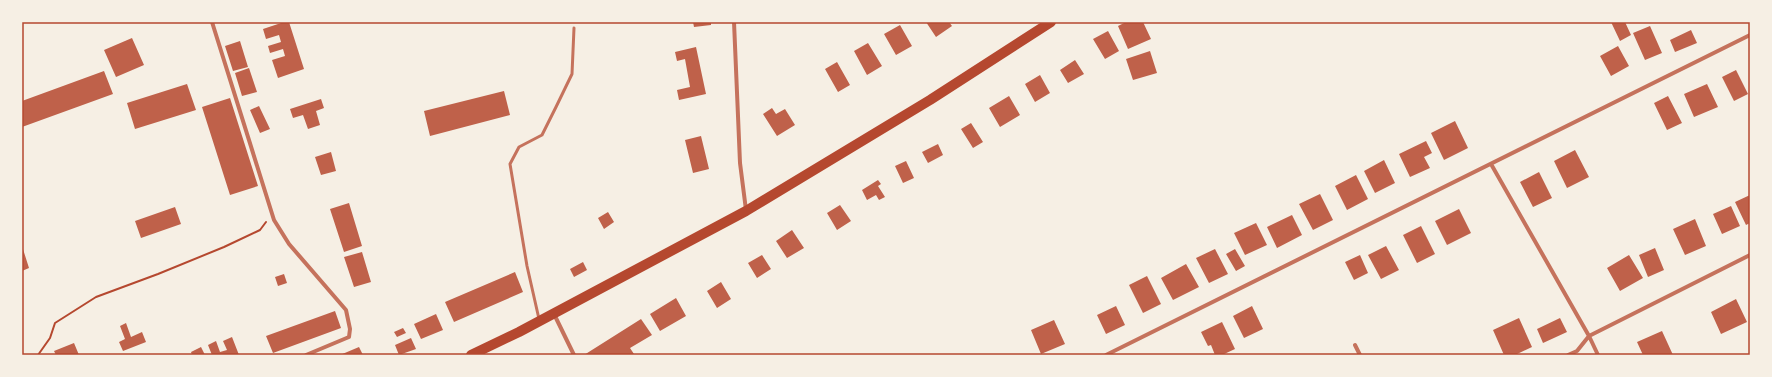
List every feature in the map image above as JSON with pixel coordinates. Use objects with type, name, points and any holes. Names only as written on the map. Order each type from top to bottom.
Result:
[{"type":"main road","points":[[471,355],[519,332],[683,246],[746,211],[930,100],[1051,22]]},
{"type":"street","points":[[212,22],[274,220],[289,244],[346,310],[350,329],[349,337],[306,355]]},
{"type":"street","points":[[734,22],[740,163],[746,211]]},
{"type":"street","points":[[1106,355],[1750,35]]},
{"type":"street","points":[[1491,164],[1589,336],[1598,355]]},
{"type":"street","points":[[1568,355],[1577,351],[1589,336],[1750,255]]},
{"type":"street","points":[[553,313],[574,355]]},
{"type":"street","points":[[1355,345],[1360,355]]},
{"type":"lane","points":[[539,321],[527,266],[510,164],[519,147],[542,135],[572,74],[574,28]]},
{"type":"path","points":[[38,355],[50,338],[55,323],[96,297],[158,274],[224,247],[260,230],[272,213]]},
{"type":"building","points":[[284,22],[289,22],[304,69],[278,78],[272,60],[285,56],[283,49],[270,53],[268,46],[281,42],[279,35],[266,39],[263,29]]},
{"type":"building","points":[[693,22],[711,22],[711,25],[694,27]]},
{"type":"building","points":[[926,22],[949,22],[952,26],[936,37]]},
{"type":"building","points":[[1126,22],[1143,22],[1151,39],[1128,49],[1118,26]]},
{"type":"building","points":[[1611,22],[1625,22],[1631,35],[1620,41]]},
{"type":"building","points":[[900,25],[912,46],[896,55],[884,34]]},
{"type":"building","points":[[1650,26],[1662,53],[1645,60],[1633,33]]},
{"type":"building","points":[[1691,30],[1697,43],[1675,52],[1670,40]]},
{"type":"building","points":[[1108,31],[1119,51],[1105,59],[1093,39]]},
{"type":"building","points":[[132,38],[144,65],[116,77],[104,50]]},
{"type":"building","points":[[240,41],[248,67],[233,71],[225,46]]},
{"type":"building","points":[[868,43],[882,66],[867,75],[854,51]]},
{"type":"building","points":[[1618,46],[1629,66],[1611,76],[1600,56]]},
{"type":"building","points":[[696,47],[706,94],[679,100],[677,90],[690,87],[685,59],[677,61],[675,52]]},
{"type":"building","points":[[1150,51],[1157,73],[1133,80],[1126,59]]},
{"type":"building","points":[[1075,60],[1084,74],[1068,83],[1060,70]]},
{"type":"building","points":[[837,62],[850,85],[838,92],[825,69]]},
{"type":"building","points":[[249,68],[257,92],[242,96],[235,73]]},
{"type":"building","points":[[1736,70],[1748,94],[1734,101],[1722,77]]},
{"type":"building","points":[[104,71],[113,94],[22,127],[22,101]]},
{"type":"building","points":[[1040,75],[1050,93],[1035,102],[1025,84]]},
{"type":"building","points":[[187,84],[196,110],[135,129],[127,103]]},
{"type":"building","points":[[1707,84],[1718,107],[1694,117],[1684,94]]},
{"type":"building","points":[[504,91],[510,115],[430,136],[424,111]]},
{"type":"building","points":[[1009,96],[1020,115],[1000,127],[989,108]]},
{"type":"building","points":[[1668,96],[1682,123],[1667,130],[1654,103]]},
{"type":"building","points":[[230,98],[258,186],[230,195],[202,107]]},
{"type":"building","points":[[321,99],[324,108],[316,111],[320,125],[308,129],[303,115],[293,118],[290,109]]},
{"type":"building","points":[[259,106],[270,129],[260,133],[250,110]]},
{"type":"building","points":[[772,108],[776,114],[785,109],[795,125],[777,136],[763,114]]},
{"type":"building","points":[[1455,121],[1468,148],[1444,160],[1431,133]]},
{"type":"building","points":[[971,123],[983,142],[973,148],[961,129]]},
{"type":"building","points":[[701,136],[709,169],[693,173],[685,140]]},
{"type":"building","points":[[1426,141],[1432,153],[1424,157],[1430,168],[1410,177],[1399,154]]},
{"type":"building","points":[[938,144],[943,155],[928,163],[922,152]]},
{"type":"building","points":[[1575,150],[1589,177],[1567,188],[1554,161]]},
{"type":"building","points":[[331,152],[336,171],[321,175],[315,157]]},
{"type":"building","points":[[1384,160],[1395,183],[1375,193],[1364,171]]},
{"type":"building","points":[[906,161],[914,178],[903,183],[895,166]]},
{"type":"building","points":[[1539,172],[1552,198],[1533,207],[1520,182]]},
{"type":"building","points":[[1356,175],[1368,199],[1347,210],[1335,186]]},
{"type":"building","points":[[878,180],[881,184],[878,186],[885,197],[879,200],[876,195],[867,200],[862,190]]},
{"type":"building","points":[[1320,194],[1333,220],[1313,230],[1299,204]]},
{"type":"building","points":[[1750,195],[1750,223],[1746,225],[1735,202]]},
{"type":"building","points":[[349,203],[362,246],[344,252],[330,209]]},
{"type":"building","points":[[840,205],[851,221],[837,230],[827,213]]},
{"type":"building","points":[[1731,206],[1740,226],[1722,234],[1713,214]]},
{"type":"building","points":[[175,207],[181,224],[141,238],[135,221]]},
{"type":"building","points":[[1459,209],[1471,233],[1447,245],[1435,221]]},
{"type":"building","points":[[608,212],[614,222],[604,229],[598,218]]},
{"type":"building","points":[[1292,215],[1302,235],[1277,248],[1267,227]]},
{"type":"building","points":[[1695,219],[1706,246],[1685,255],[1673,229]]},
{"type":"building","points":[[1256,223],[1267,245],[1245,255],[1234,233]]},
{"type":"building","points":[[1421,226],[1435,254],[1417,263],[1403,235]]},
{"type":"building","points":[[792,230],[804,248],[787,258],[776,241]]},
{"type":"building","points":[[22,246],[29,268],[22,271]]},
{"type":"building","points":[[1386,246],[1399,270],[1381,279],[1368,255]]},
{"type":"building","points":[[1655,248],[1664,270],[1648,277],[1639,255]]},
{"type":"building","points":[[1215,249],[1228,274],[1209,283],[1196,258]]},
{"type":"building","points":[[1235,249],[1245,266],[1236,271],[1226,254]]},
{"type":"building","points":[[362,252],[371,282],[354,287],[344,257]]},
{"type":"building","points":[[762,255],[771,269],[757,278],[748,263]]},
{"type":"building","points":[[1360,255],[1368,273],[1354,280],[1345,262]]},
{"type":"building","points":[[1629,255],[1643,278],[1620,291],[1607,268]]},
{"type":"building","points":[[583,262],[587,270],[574,277],[570,269]]},
{"type":"building","points":[[1186,264],[1199,287],[1173,300],[1161,278]]},
{"type":"building","points":[[515,272],[523,292],[454,322],[445,302]]},
{"type":"building","points":[[284,274],[287,283],[278,286],[275,277]]},
{"type":"building","points":[[1147,276],[1161,304],[1143,313],[1129,285]]},
{"type":"building","points":[[721,282],[731,299],[717,308],[707,291]]},
{"type":"building","points":[[676,298],[686,316],[660,331],[650,314]]},
{"type":"building","points":[[1736,299],[1747,322],[1721,334],[1711,312]]},
{"type":"building","points":[[1116,306],[1125,325],[1106,334],[1097,315]]},
{"type":"building","points":[[1252,306],[1263,329],[1244,338],[1233,316]]},
{"type":"building","points":[[335,311],[341,328],[273,353],[266,336]]},
{"type":"building","points":[[436,314],[443,330],[421,339],[414,324]]},
{"type":"building","points":[[1519,318],[1532,347],[1515,355],[1504,355],[1493,330]]},
{"type":"building","points":[[1560,318],[1567,332],[1543,343],[1537,329]]},
{"type":"building","points":[[641,319],[652,335],[630,348],[634,354],[584,355]]},
{"type":"building","points":[[1054,320],[1065,344],[1041,354],[1031,330]]},
{"type":"building","points":[[1222,322],[1235,349],[1222,355],[1215,355],[1211,345],[1208,346],[1201,332]]},
{"type":"building","points":[[126,323],[131,337],[142,332],[146,342],[123,351],[119,342],[125,339],[120,326]]},
{"type":"building","points":[[403,328],[406,333],[397,337],[394,332]]},
{"type":"building","points":[[1662,331],[1673,355],[1643,355],[1637,342]]},
{"type":"building","points":[[232,337],[239,355],[212,355],[208,345],[216,341],[220,352],[227,350],[223,341]]},
{"type":"building","points":[[411,338],[416,349],[399,355],[395,345]]},
{"type":"building","points":[[74,343],[79,355],[56,355],[54,351]]},
{"type":"building","points":[[201,347],[205,355],[192,355],[191,352]]},
{"type":"building","points":[[359,347],[363,355],[340,355]]}]
